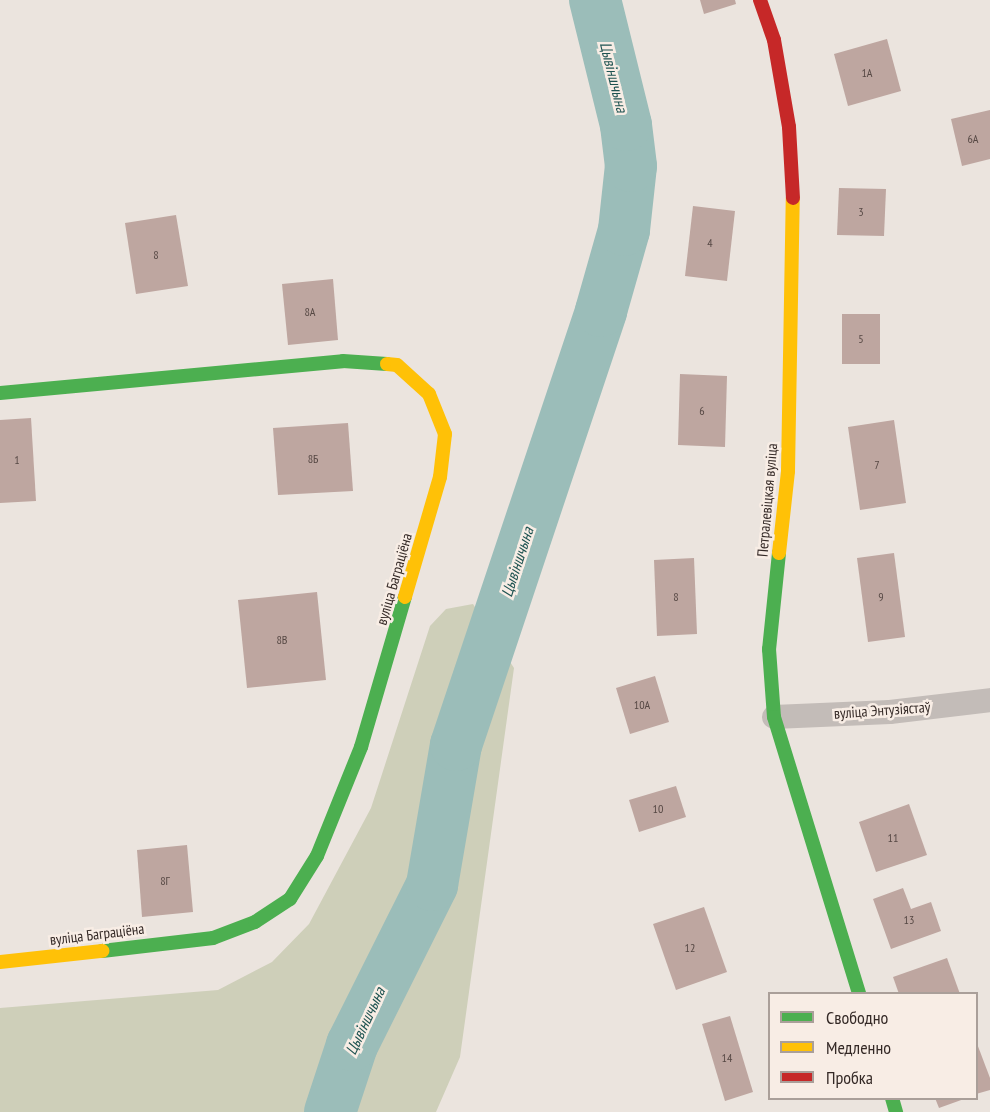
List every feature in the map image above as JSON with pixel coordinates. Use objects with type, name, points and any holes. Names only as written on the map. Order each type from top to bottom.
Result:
[{"type":"street","name":"Петралевіцкая вуліца","points":[[760,0],[774,40],[789,127],[794,223],[788,471],[769,649],[774,717],[860,992]]},
{"type":"street","name":"вуліца Баграціёна","points":[[0,393],[343,361],[397,365],[429,394],[445,434],[440,477],[360,747],[317,856],[290,899],[255,922],[213,938],[0,962]]},
{"type":"street","name":"вуліца Энтузіястаў","points":[[774,717],[890,712],[990,700]]},
{"type":"green space","points":[[473,604],[514,668],[460,1057],[436,1112],[0,1112],[0,1008],[218,990],[272,962],[309,924],[371,808],[430,626],[446,609]]},
{"type":"building","points":[[700,0],[735,0],[736,4],[704,14]]},
{"type":"building","points":[[887,39],[901,91],[848,106],[834,54]]},
{"type":"building","points":[[990,110],[990,159],[962,166],[951,119]]},
{"type":"building","points":[[839,188],[886,189],[884,236],[837,235]]},
{"type":"building","points":[[693,206],[735,211],[727,281],[685,276]]},
{"type":"building","points":[[176,215],[188,286],[136,294],[125,223]]},
{"type":"building","points":[[333,279],[338,340],[288,345],[282,284]]},
{"type":"building","points":[[842,314],[880,314],[880,364],[842,364]]},
{"type":"building","points":[[680,374],[727,376],[725,447],[678,445]]},
{"type":"building","points":[[31,418],[36,501],[0,503],[0,420]]},
{"type":"building","points":[[894,420],[906,503],[860,510],[848,427]]},
{"type":"building","points":[[348,423],[353,491],[278,495],[273,428]]},
{"type":"building","points":[[894,553],[905,637],[868,642],[857,558]]},
{"type":"building","points":[[694,558],[697,634],[657,636],[654,560]]},
{"type":"building","points":[[317,592],[326,680],[247,688],[238,600]]},
{"type":"building","points":[[655,676],[669,722],[630,734],[616,688]]},
{"type":"building","points":[[676,786],[686,817],[639,832],[629,800]]},
{"type":"building","points":[[909,804],[927,855],[876,872],[859,822]]},
{"type":"building","points":[[187,845],[193,912],[142,917],[137,850]]},
{"type":"building","points":[[903,888],[911,909],[931,902],[941,931],[891,949],[873,899]]},
{"type":"building","points":[[704,907],[727,972],[676,990],[653,924]]},
{"type":"building","points":[[947,958],[959,992],[898,992],[893,977]]},
{"type":"building","points":[[730,1016],[753,1092],[725,1101],[702,1024]]},
{"type":"building","points":[[978,1046],[990,1078],[990,1090],[978,1093]]},
{"type":"building","points":[[936,1100],[961,1100],[939,1108]]},
{"type":"waterway","name":"Цывіншчына","points":[[330,1112],[352,1045],[432,885],[456,745],[601,311],[624,230],[631,166],[626,125],[595,0]]},
{"type":"traffic: fast","points":[[0,393],[343,361],[387,364]]},
{"type":"traffic: fast","points":[[779,553],[769,649],[774,717],[858,992]]},
{"type":"traffic: fast","points":[[102,951],[213,938],[255,922],[290,899],[317,856],[361,747],[405,597]]},
{"type":"traffic: fast","points":[[893,1100],[896,1112]]},
{"type":"traffic: slow","points":[[779,553],[788,471],[793,198]]},
{"type":"traffic: slow","points":[[387,364],[397,365],[429,394],[445,434],[440,477],[405,597]]},
{"type":"traffic: slow","points":[[0,962],[102,951]]},
{"type":"traffic: jam","points":[[760,0],[774,40],[789,127],[793,198]]}]
